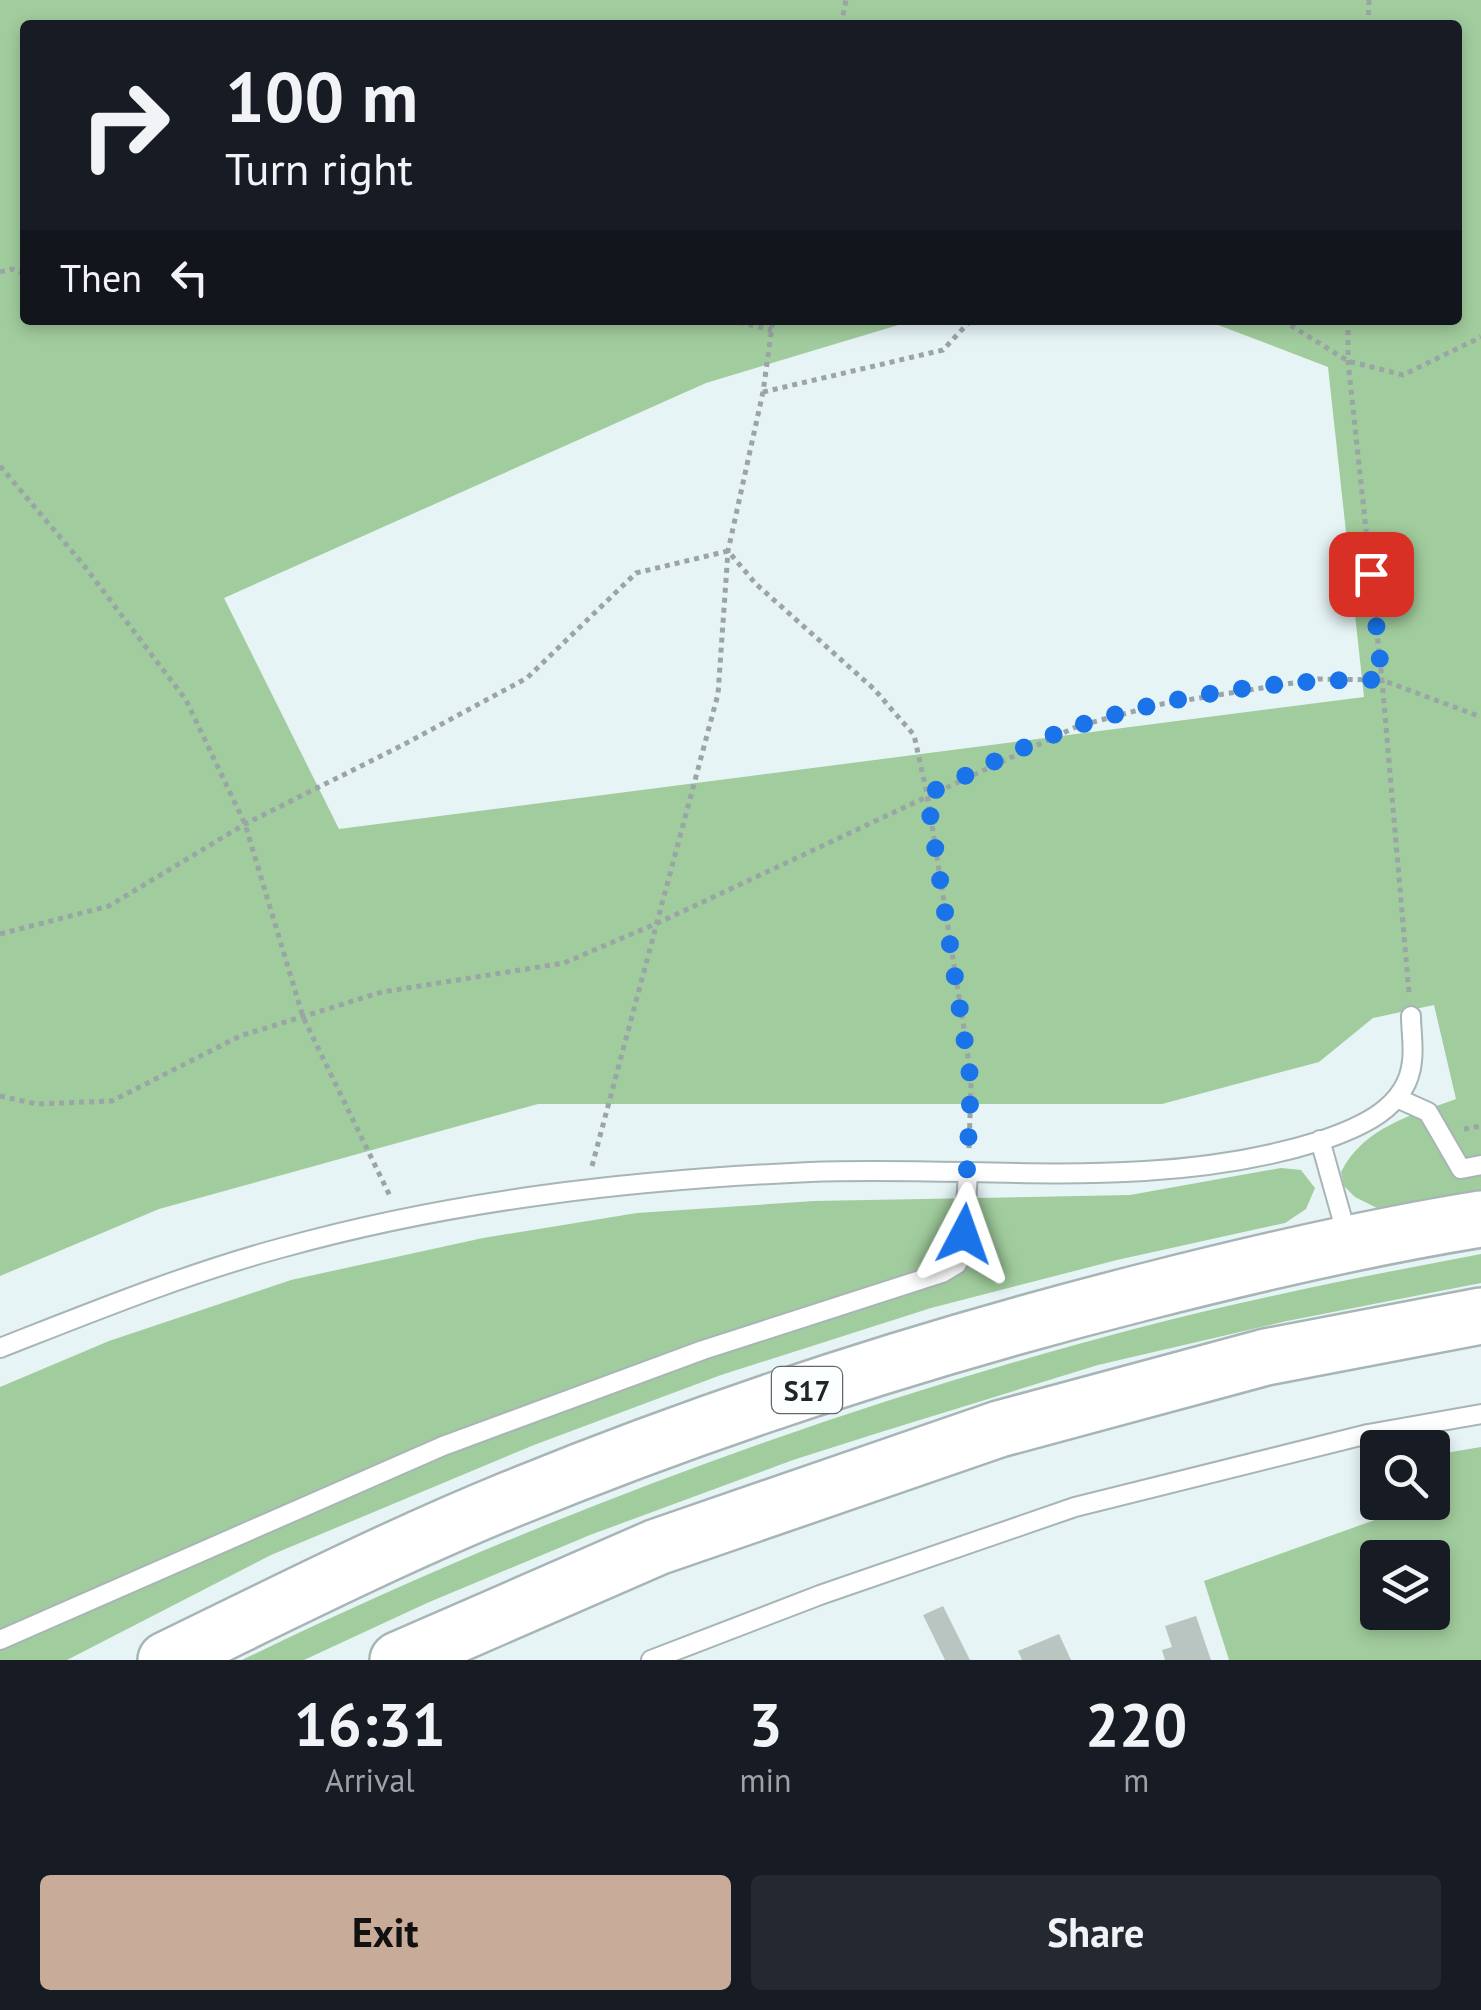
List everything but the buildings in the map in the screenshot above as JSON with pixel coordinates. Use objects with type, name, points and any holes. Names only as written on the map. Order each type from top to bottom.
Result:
[{"type":"highway","name":"S17","points":[[166,1660],[315,1587],[506,1501],[776,1400],[1019,1325],[1349,1243],[1481,1218]]},
{"type":"highway","points":[[398,1660],[657,1548],[1000,1429],[1266,1357],[1481,1316]]},
{"type":"lane","points":[[0,1348],[136,1294],[281,1248],[491,1202],[586,1189],[814,1172],[1174,1170],[1320,1140],[1370,1120],[1399,1099],[1412,1064],[1411,1016]]},
{"type":"lane","points":[[1399,1099],[1428,1112],[1461,1169],[1481,1165]]},
{"type":"lane","points":[[1320,1140],[1349,1243]]},
{"type":"lane","points":[[0,1640],[444,1446],[703,1350],[942,1272],[957,1264],[963,1250],[968,1173]]},
{"type":"lane","points":[[651,1660],[820,1595],[1074,1507],[1368,1434],[1481,1414]]},
{"type":"path","points":[[751,325],[772,330]]},
{"type":"path","points":[[586,1189],[718,694],[728,551],[763,392],[773,325]]},
{"type":"path","points":[[763,392],[943,350],[966,325]]},
{"type":"path","points":[[1290,325],[1348,362],[1404,376],[1481,337]]},
{"type":"path","points":[[1348,325],[1348,362],[1382,680],[1411,1016]]},
{"type":"path","points":[[0,466],[82,563],[186,700],[245,824],[303,1018],[401,1219]]},
{"type":"path","points":[[728,551],[756,584],[874,690],[914,735],[927,794],[971,1082],[968,1173]]},
{"type":"path","points":[[0,934],[108,906],[245,824],[527,678],[636,573],[728,551]]},
{"type":"path","points":[[0,1096],[37,1104],[112,1101],[240,1036],[382,992],[564,963],[1078,726],[1162,704],[1318,679],[1382,680],[1481,717]]},
{"type":"green space","points":[[0,0],[1481,0],[1481,1190],[1377,1208],[1355,1197],[1344,1186],[1341,1172],[1362,1144],[1376,1133],[1456,1099],[1434,1005],[1373,1018],[1319,1062],[1162,1104],[538,1104],[159,1209],[0,1276]],"holes":[[[20,20],[1462,20],[1462,325],[1218,325],[1328,367],[1364,697],[339,829],[224,598],[706,383],[898,325],[20,325]]]},
{"type":"green space","points":[[1281,1168],[1301,1170],[1315,1188],[1306,1209],[1285,1223],[1117,1260],[931,1308],[721,1375],[534,1445],[271,1555],[67,1660],[0,1660],[0,1387],[109,1341],[291,1280],[483,1238],[637,1213],[814,1201],[1130,1195]]},
{"type":"green space","points":[[1481,1254],[1481,1283],[1287,1321],[1098,1365],[793,1460],[590,1535],[304,1660],[242,1660],[459,1561],[569,1516],[905,1395],[1177,1318]]},
{"type":"green space","points":[[1481,1447],[1481,1660],[1229,1660],[1204,1581],[1375,1520],[1450,1520],[1450,1452]]},
{"type":"route","points":[[964,1234],[971,1082],[927,794],[1078,726],[1162,704],[1318,679],[1382,680],[1371,574]]}]
